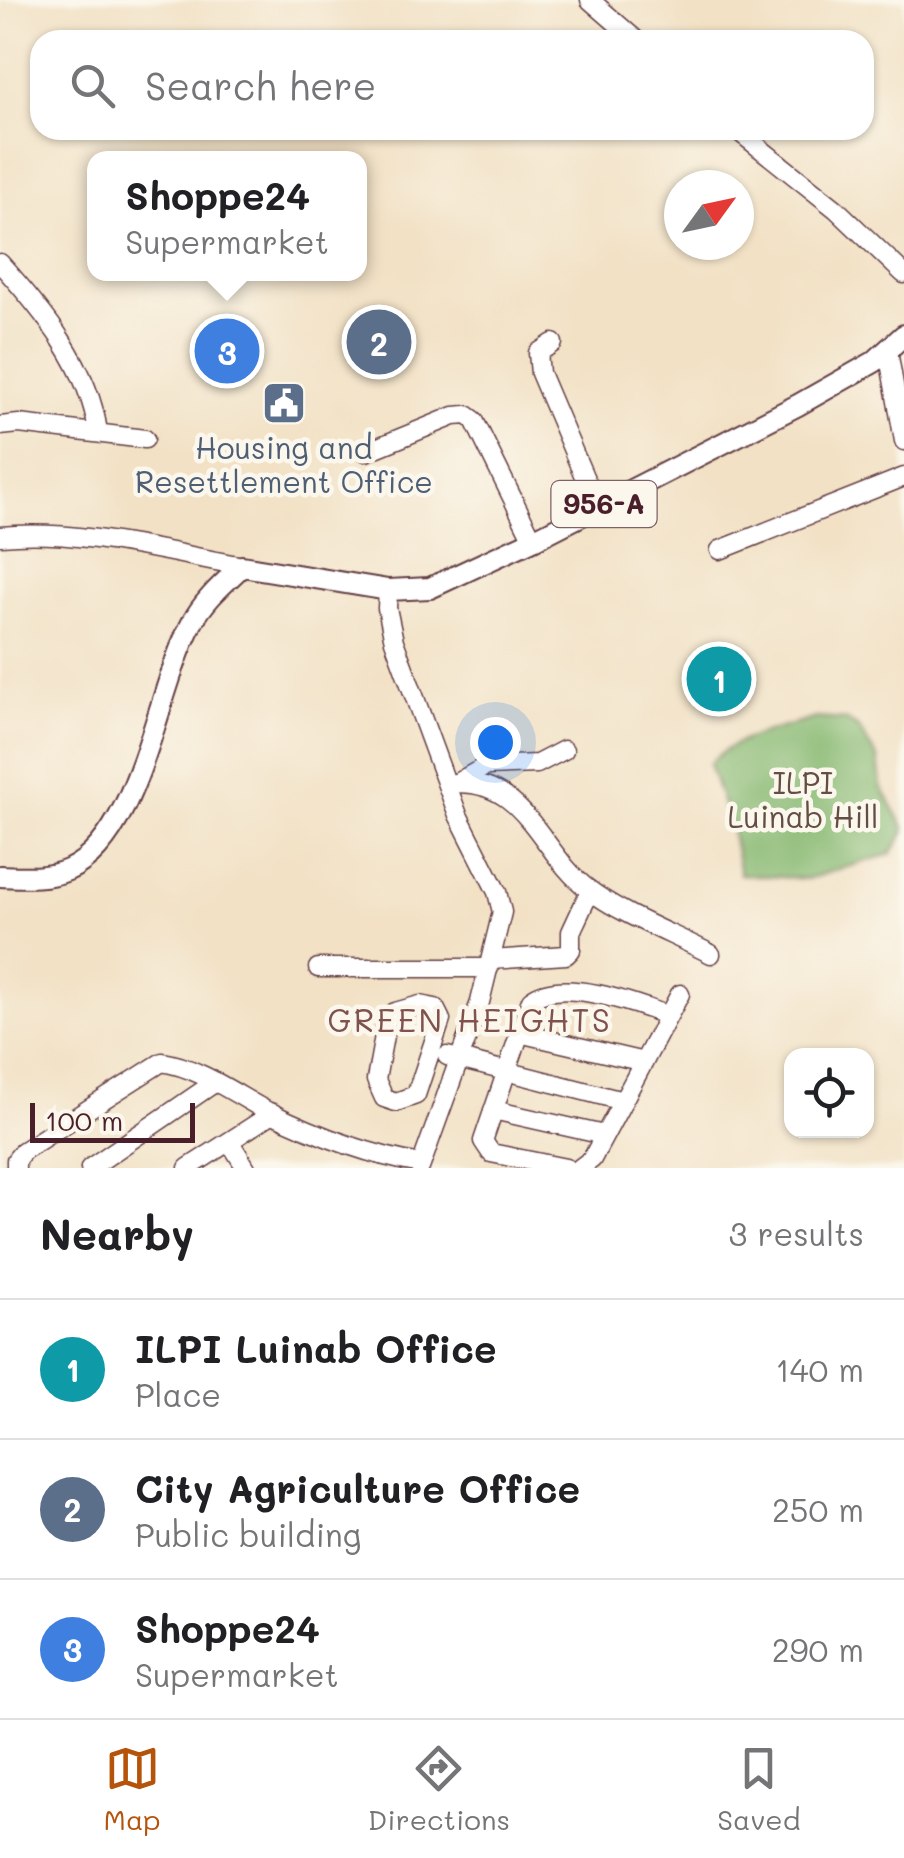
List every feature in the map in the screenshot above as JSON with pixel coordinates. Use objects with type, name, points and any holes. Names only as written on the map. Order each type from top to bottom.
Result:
[{"type":"main road","name":"956-A","points":[[242,566],[388,590],[430,588],[798,405],[888,351],[904,335]]},
{"type":"main road","points":[[0,876],[52,875],[67,870],[106,840],[127,798],[192,622],[212,594],[242,566]]},
{"type":"street","points":[[590,0],[624,30]]},
{"type":"street","points":[[750,140],[836,209],[904,274]]},
{"type":"street","points":[[0,263],[44,314],[64,346],[91,399],[98,432]]},
{"type":"street","points":[[553,344],[538,354],[540,373],[597,507]]},
{"type":"street","points":[[888,351],[904,441]]},
{"type":"street","points":[[366,452],[454,416],[468,415],[474,420],[533,540]]},
{"type":"street","points":[[0,426],[19,424],[145,439]]},
{"type":"street","points":[[720,550],[904,478]]},
{"type":"street","points":[[0,536],[43,534],[242,566]]},
{"type":"street","points":[[16,1168],[22,1151],[162,1062],[354,1148],[420,1166],[490,964],[502,912],[476,856],[453,783],[394,641],[387,608],[388,590]]},
{"type":"street","points":[[453,783],[486,766],[537,764],[564,750]]},
{"type":"street","points":[[453,783],[486,786],[517,807],[590,890],[711,954]]},
{"type":"street","points":[[318,968],[490,964],[566,955],[571,932],[590,890]]},
{"type":"street","points":[[566,1168],[491,1153],[482,1135],[531,1000],[547,992],[602,995],[666,1016]]},
{"type":"street","points":[[580,1168],[592,1159],[680,994]]},
{"type":"street","points":[[408,1008],[435,1008],[441,1020],[431,1053],[416,1095],[396,1102],[384,1098],[376,1080],[387,1019],[408,1008]]},
{"type":"street","points":[[519,1032],[644,1062]]},
{"type":"street","points":[[431,1053],[623,1101]]},
{"type":"street","points":[[90,1168],[214,1083]]},
{"type":"street","points":[[492,1110],[604,1135]]},
{"type":"street","points":[[188,1168],[273,1113]]},
{"type":"street","points":[[230,1142],[246,1168]]},
{"type":"green space","name":"ILPI Luinab Hill","points":[[816,718],[846,720],[858,728],[878,759],[881,786],[904,833],[891,854],[807,879],[740,874],[731,827],[709,764],[745,740]]},
{"type":"place","name":"City Agriculture Office","points":[[379,342]]},
{"type":"place","name":"Shoppe24","points":[[227,351]]},
{"type":"place","name":"Housing and Resettlement Office","points":[[284,403]]},
{"type":"place","name":"ILPI Luinab Office","points":[[719,679]]},
{"type":"district","name":"GREEN HEIGHTS","points":[[470,1021]]}]
